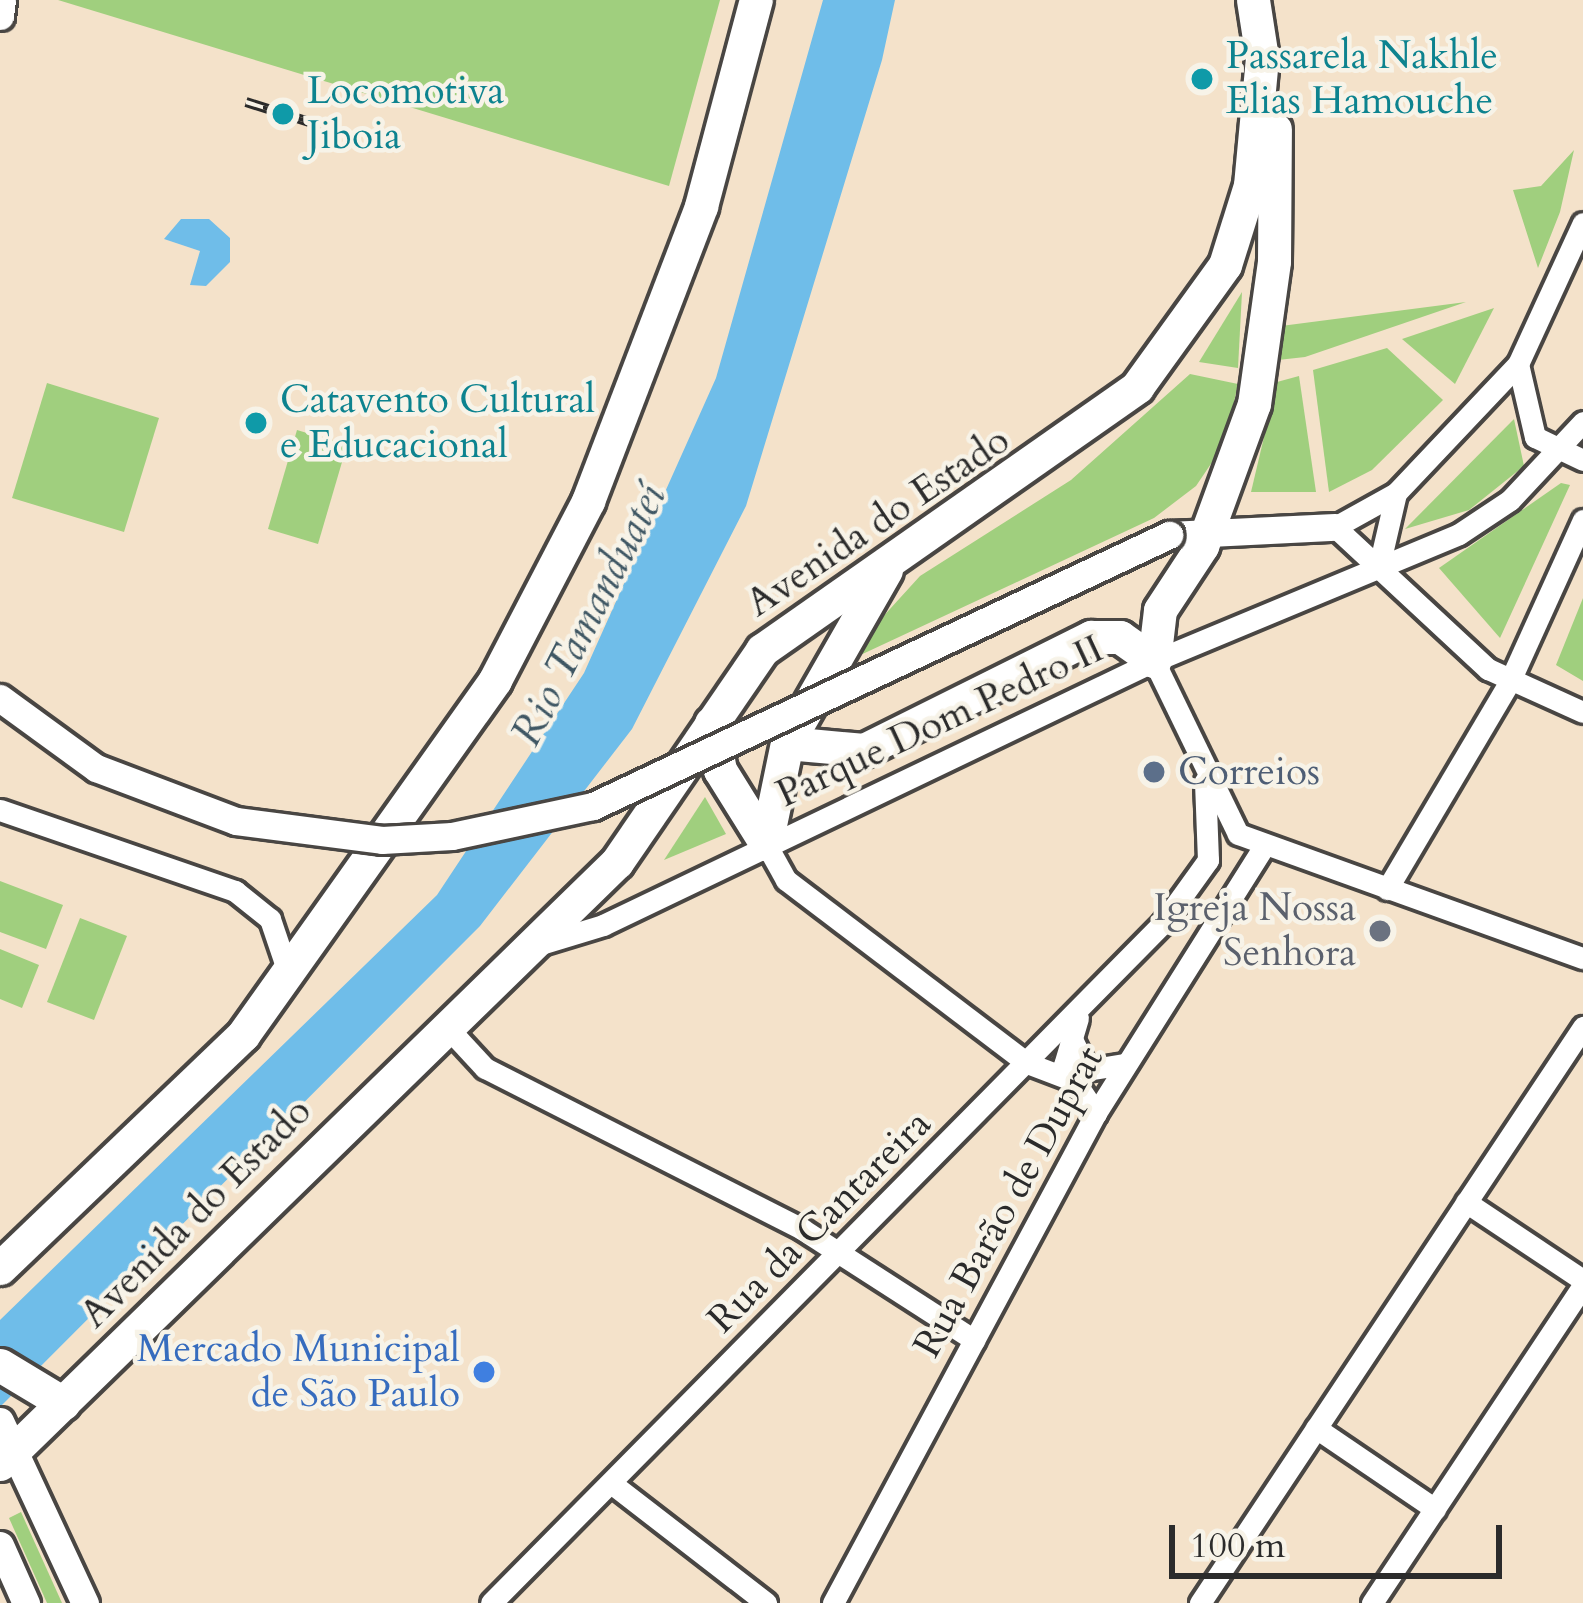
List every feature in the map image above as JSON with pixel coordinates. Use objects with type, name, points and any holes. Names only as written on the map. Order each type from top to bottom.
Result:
[{"type":"highway","points":[[0,1268],[150,1130],[290,977],[495,680],[588,501],[701,206],[756,0]]},
{"type":"highway","name":"Avenida do Estado","points":[[4,1445],[48,1395],[447,1027],[617,862],[710,713],[762,650],[900,551],[1078,438],[1165,356],[1231,245],[1258,154],[1262,58],[1253,0]]},
{"type":"highway","points":[[787,743],[840,756],[864,750],[1091,637],[1120,637],[1154,661],[1160,610],[1206,528],[1253,404],[1274,261],[1275,124],[1262,58]]},
{"type":"highway","points":[[766,844],[787,743],[900,551]]},
{"type":"highway","points":[[710,713],[720,770],[766,844]]},
{"type":"highway","points":[[0,1365],[48,1395]]},
{"type":"main road","points":[[0,698],[96,768],[236,821],[382,840],[472,833],[613,798],[1168,535],[1206,528],[1335,527]]},
{"type":"main road","points":[[4,1445],[85,1603]]},
{"type":"main road","points":[[0,1545],[26,1603]]},
{"type":"street","points":[[1583,223],[1518,364],[1396,493],[1335,527],[1380,562],[1509,682],[1583,712]]},
{"type":"street","points":[[1518,364],[1529,422],[1555,454],[1583,460]]},
{"type":"street","name":"Parque Dom Pedro II","points":[[532,946],[603,925],[1154,661],[1485,519],[1583,422]]},
{"type":"street","points":[[1380,562],[1396,493]]},
{"type":"street","points":[[1387,889],[1509,682],[1583,520]]},
{"type":"street","points":[[1154,661],[1230,827],[1264,846],[1583,958]]},
{"type":"street","points":[[1205,781],[1209,854],[1194,886],[1220,902]]},
{"type":"street","points":[[0,810],[236,891],[270,919],[290,977]]},
{"type":"street","points":[[766,844],[786,880],[1027,1063],[1070,1078],[1096,1113]]},
{"type":"street","name":"Rua Barão de Duprat","points":[[833,1603],[1096,1113],[1190,949],[1264,846]]},
{"type":"street","name":"Rua da Cantareira","points":[[491,1603],[1027,1063],[1194,886]]},
{"type":"street","points":[[1162,924],[1186,934],[1190,949]]},
{"type":"street","points":[[1070,1078],[1075,1024],[1093,994]]},
{"type":"street","points":[[1075,1024],[1081,1067],[1108,1074],[1125,1064]]},
{"type":"street","points":[[447,1027],[485,1068],[841,1251],[974,1340]]},
{"type":"street","points":[[1200,1603],[1583,1027]]},
{"type":"street","points":[[1372,1603],[1583,1283],[1466,1202]]},
{"type":"street","points":[[1316,1428],[1435,1509]]},
{"type":"street","points":[[611,1483],[766,1603]]},
{"type":"green space","points":[[58,0],[720,0],[669,186]]},
{"type":"green space","points":[[1574,150],[1560,212],[1538,268],[1513,190],[1541,186]]},
{"type":"green space","points":[[1242,292],[1238,368],[1199,362]]},
{"type":"green space","points":[[1466,302],[1305,357],[1278,360],[1281,326]]},
{"type":"green space","points":[[1494,308],[1455,384],[1402,339]]},
{"type":"green space","points":[[1387,348],[1443,400],[1372,470],[1329,492],[1313,370]]},
{"type":"green space","points":[[1190,374],[1238,384],[1225,443],[1196,486],[1154,518],[839,665],[920,576],[1071,480]]},
{"type":"green space","points":[[1299,376],[1316,492],[1251,492],[1277,382]]},
{"type":"green space","points":[[47,383],[159,418],[124,532],[12,498]]},
{"type":"green space","points":[[1514,419],[1524,466],[1469,510],[1405,529]]},
{"type":"green space","points":[[297,430],[347,445],[318,544],[268,529]]},
{"type":"green space","points":[[1561,483],[1570,485],[1500,638],[1439,568]]},
{"type":"green space","points":[[1583,598],[1583,681],[1556,665]]},
{"type":"green space","points":[[705,797],[726,834],[664,860]]},
{"type":"green space","points":[[0,881],[63,905],[46,949],[0,932]]},
{"type":"green space","points":[[80,918],[127,936],[94,1020],[47,1002]]},
{"type":"green space","points":[[0,949],[39,965],[22,1008],[0,999]]},
{"type":"green space","points":[[21,1512],[62,1603],[47,1603],[9,1518]]},
{"type":"water","name":"Rio Tamanduateí","points":[[823,0],[895,0],[882,60],[746,506],[632,729],[480,926],[0,1407],[0,1320],[437,895],[584,673],[716,378]]},
{"type":"water","points":[[181,219],[209,219],[230,238],[230,262],[206,286],[190,285],[200,251],[164,239]]},
{"type":"railway","points":[[246,102],[319,125]]},
{"type":"place","name":"Passarela Nakhle Elias Hamouche","points":[[1202,79]]},
{"type":"place","name":"Locomotiva Jiboia","points":[[283,114]]},
{"type":"place","name":"Catavento Cultural e Educacional","points":[[256,423]]},
{"type":"place","name":"Correios","points":[[1154,772]]},
{"type":"place","name":"Igreja Nossa Senhora","points":[[1380,931]]},
{"type":"place","name":"Mercado Municipal de São Paulo","points":[[484,1372]]}]
